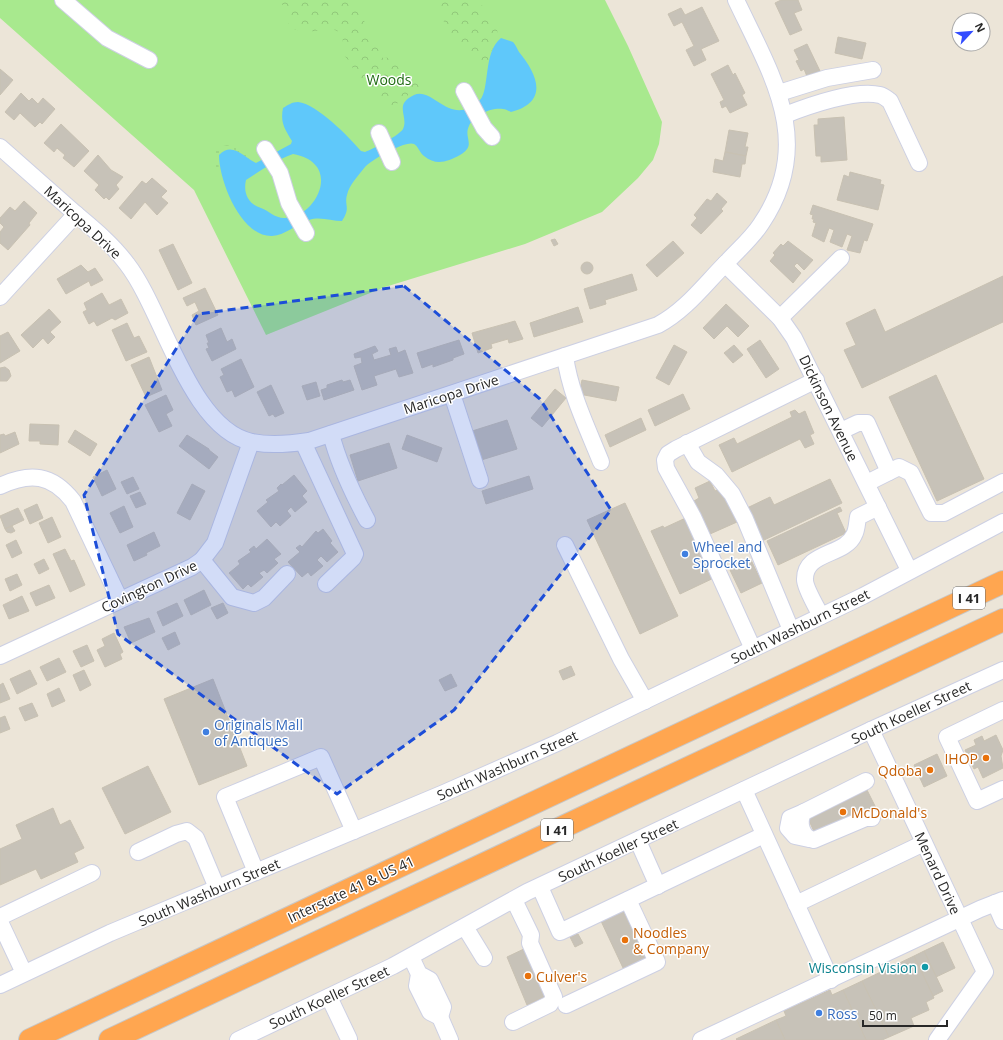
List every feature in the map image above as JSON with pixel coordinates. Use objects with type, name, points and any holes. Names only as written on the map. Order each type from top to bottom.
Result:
[{"type":"highway","points":[[936,614],[985,576],[1003,567]]},
{"type":"highway","name":"I 41","points":[[936,614],[1003,582]]},
{"type":"highway","name":"Interstate 41 & US 41","points":[[30,1040],[936,614]]},
{"type":"highway","name":"I 41","points":[[110,1040],[1003,620]]},
{"type":"street","points":[[63,0],[107,38],[149,60]]},
{"type":"street","name":"Maricopa Drive","points":[[0,148],[115,249],[136,276],[201,404],[213,418],[227,430],[251,442],[289,444],[304,442],[658,325],[685,307],[760,225],[776,197],[782,178],[786,153],[785,114],[779,93],[736,0]]},
{"type":"street","points":[[779,93],[827,78],[872,70]]},
{"type":"street","points":[[464,91],[484,128],[492,137]]},
{"type":"street","points":[[785,114],[814,104],[867,93],[882,95],[890,101],[919,163]]},
{"type":"street","points":[[379,133],[392,162]]},
{"type":"street","points":[[265,149],[280,174],[293,210],[306,233]]},
{"type":"street","points":[[0,297],[76,214]]},
{"type":"street","points":[[780,318],[841,258]]},
{"type":"street","name":"Dickinson Avenue","points":[[725,264],[780,318],[794,338],[909,570]]},
{"type":"street","points":[[565,356],[567,374],[578,405],[602,462]]},
{"type":"street","points":[[753,649],[732,606],[718,570],[699,530],[666,468],[665,460],[668,454],[816,380]]},
{"type":"street","points":[[452,394],[480,480]]},
{"type":"street","points":[[841,431],[858,423],[867,423],[889,472]]},
{"type":"street","points":[[331,434],[337,458],[348,484],[367,520]]},
{"type":"street","name":"Covington Drive","points":[[0,656],[192,567],[202,560],[215,543],[251,442]]},
{"type":"street","points":[[304,442],[355,554],[353,558],[326,584]]},
{"type":"street","points":[[687,444],[698,462],[716,475],[732,494],[745,519],[791,630]]},
{"type":"street","points":[[867,483],[899,467],[911,473],[931,513],[944,513],[1003,482]]},
{"type":"street","points":[[0,486],[21,477],[34,477],[47,480],[65,491],[73,501],[120,600]]},
{"type":"street","points":[[821,616],[804,581],[807,568],[814,561],[846,545],[854,535],[858,517],[878,506]]},
{"type":"street","name":"South Washburn Street","points":[[0,985],[110,933],[354,831],[558,743],[863,596],[909,570],[1003,522]]},
{"type":"street","points":[[565,545],[624,664],[645,701]]},
{"type":"street","points":[[202,560],[232,597],[254,602],[264,598],[287,574]]},
{"type":"street","name":"South Koeller Street","points":[[238,1040],[410,957],[540,887],[871,730],[1003,670]]},
{"type":"street","points":[[1003,710],[947,737],[977,801],[1003,789]]},
{"type":"street","name":"Menard Drive","points":[[871,730],[985,972],[937,1040]]},
{"type":"street","points":[[256,872],[225,797],[321,757],[354,831]]},
{"type":"street","points":[[866,781],[804,812],[801,825],[809,839],[820,839],[866,818],[872,818]]},
{"type":"street","points":[[744,790],[831,980]]},
{"type":"street","points":[[138,852],[176,834],[187,831],[196,838],[217,888]]},
{"type":"street","points":[[540,887],[560,932],[764,835]]},
{"type":"street","points":[[638,841],[658,886]]},
{"type":"street","points":[[796,904],[924,843]]},
{"type":"street","points":[[0,917],[92,873]]},
{"type":"street","points":[[513,1022],[550,1004],[554,997],[530,943],[531,935],[514,900]]},
{"type":"street","points":[[566,1005],[657,962],[628,900]]},
{"type":"street","points":[[701,1040],[960,918],[999,902],[1003,921]]},
{"type":"street","points":[[0,922],[24,973]]},
{"type":"street","points":[[465,927],[484,958]]},
{"type":"street","points":[[410,957],[419,974],[418,986],[430,1012],[440,1018],[450,1040]]},
{"type":"street","points":[[329,997],[349,1039]]},
{"type":"highlighted area","points":[[404,286],[540,399],[611,510],[454,710],[337,794],[118,634],[84,495],[198,314]]},
{"type":"green space","points":[[0,0],[605,0],[628,46],[662,122],[659,144],[653,160],[638,178],[602,212],[525,244],[385,287],[266,335],[194,190],[0,18]]},
{"type":"green space","name":"Woods","points":[[277,0],[295,0],[301,3],[301,0],[353,0],[353,5],[362,15],[368,31],[383,58],[398,57],[420,86],[390,109],[367,84],[359,80],[349,61],[342,53],[343,41],[341,34],[336,30],[305,31],[294,29],[289,26],[285,7]]},
{"type":"green space","points":[[435,0],[477,0],[492,17],[496,24],[497,35],[487,64],[463,53],[445,26],[439,3]]},
{"type":"green space","points":[[227,145],[248,152],[258,162],[231,148],[225,147],[221,150],[219,159],[219,174],[216,175],[216,148]]},
{"type":"water","points":[[501,38],[514,43],[535,78],[535,95],[531,102],[511,112],[504,109],[494,109],[474,118],[469,126],[467,134],[469,145],[468,148],[460,155],[451,160],[437,162],[428,159],[414,144],[410,144],[404,145],[381,156],[368,164],[352,184],[348,191],[346,202],[347,210],[342,221],[313,219],[304,222],[282,234],[272,236],[261,234],[251,227],[242,218],[234,206],[223,179],[219,155],[224,151],[233,150],[256,163],[291,144],[292,141],[285,129],[282,118],[283,108],[292,103],[298,102],[306,104],[332,122],[361,151],[365,152],[386,142],[401,132],[404,124],[404,103],[414,95],[421,94],[428,96],[451,109],[460,110],[470,108],[480,100],[485,88],[489,61],[495,44]],"holes":[[[293,154],[309,159],[318,168],[321,178],[320,190],[314,201],[306,210],[296,216],[281,218],[256,206],[250,201],[245,189],[246,180],[287,156]]]},
{"type":"building","points":[[781,0],[798,0],[802,10],[794,13],[802,30],[790,35],[775,3]]},
{"type":"building","points":[[702,7],[719,41],[701,49],[706,60],[694,66],[686,50],[694,46],[682,22],[674,26],[668,14],[681,8],[685,15]]},
{"type":"building","points":[[838,37],[866,43],[862,59],[835,53]]},
{"type":"building","points":[[807,44],[821,73],[808,79],[804,69],[801,71],[796,61],[799,60],[794,50]]},
{"type":"building","points":[[728,65],[733,75],[735,73],[745,93],[742,95],[747,105],[730,113],[726,106],[722,108],[720,102],[724,100],[711,74]]},
{"type":"building","points":[[0,69],[13,80],[0,95]]},
{"type":"building","points":[[21,93],[29,101],[32,98],[38,104],[43,98],[55,109],[42,124],[40,122],[35,127],[20,113],[14,120],[5,112]]},
{"type":"building","points":[[844,117],[847,160],[821,162],[821,156],[816,156],[814,125],[818,125],[818,119]]},
{"type":"building","points":[[61,124],[89,151],[74,167],[63,158],[65,155],[57,148],[54,152],[44,143]]},
{"type":"building","points":[[729,130],[748,133],[745,147],[748,147],[746,156],[725,152]]},
{"type":"building","points":[[725,152],[746,156],[745,164],[742,164],[740,177],[713,172],[715,159],[723,161]]},
{"type":"building","points":[[98,155],[111,170],[123,177],[116,185],[119,189],[109,200],[106,197],[104,199],[95,190],[99,185],[84,171]]},
{"type":"building","points":[[850,172],[881,180],[880,184],[884,185],[878,210],[837,200],[844,175],[849,177]]},
{"type":"building","points":[[152,178],[167,191],[161,197],[168,203],[157,215],[145,202],[131,219],[119,208],[142,181],[146,184]]},
{"type":"building","points":[[717,193],[727,202],[721,209],[723,211],[701,234],[691,225],[697,218],[694,215],[707,199],[711,201]]},
{"type":"building","points":[[24,201],[37,213],[29,223],[30,225],[8,250],[0,243],[0,232],[4,227],[0,223],[0,218],[10,207],[15,211]]},
{"type":"building","points":[[813,205],[873,224],[867,241],[864,240],[860,253],[847,250],[852,236],[847,234],[842,247],[830,242],[834,230],[829,228],[824,242],[812,236],[816,223],[813,222],[813,215],[810,214]]},
{"type":"building","points":[[555,239],[558,244],[554,246],[551,240]]},
{"type":"building","points":[[673,241],[684,253],[657,277],[646,265]]},
{"type":"building","points":[[788,241],[813,260],[804,270],[797,263],[794,266],[801,273],[793,283],[770,261],[775,255],[773,253],[781,244],[783,246]]},
{"type":"building","points":[[173,244],[192,283],[178,290],[159,250]]},
{"type":"building","points":[[585,262],[589,262],[593,268],[589,274],[585,274],[581,270],[581,266]]},
{"type":"building","points":[[81,265],[88,272],[95,268],[103,280],[91,286],[89,281],[66,294],[57,279]]},
{"type":"building","points":[[632,274],[637,290],[605,300],[606,304],[590,309],[584,289]]},
{"type":"building","points":[[1003,276],[1003,322],[862,388],[844,350],[856,345],[846,323],[875,309],[885,332]]},
{"type":"building","points":[[205,288],[218,315],[196,325],[192,315],[199,311],[195,302],[187,306],[183,298]]},
{"type":"building","points":[[102,293],[109,305],[121,299],[128,313],[115,320],[112,318],[97,326],[94,321],[89,324],[83,312],[87,310],[84,303]]},
{"type":"building","points":[[726,304],[749,326],[738,337],[727,326],[714,339],[703,328]]},
{"type":"building","points":[[578,307],[583,322],[534,337],[530,323]]},
{"type":"building","points":[[49,309],[61,322],[50,332],[55,337],[48,344],[43,338],[33,348],[21,335]]},
{"type":"building","points":[[515,321],[523,339],[509,343],[508,339],[491,344],[492,348],[478,353],[472,333]]},
{"type":"building","points":[[127,323],[134,338],[139,336],[147,352],[126,361],[112,330]]},
{"type":"building","points":[[221,328],[227,342],[232,339],[236,349],[212,361],[206,349],[209,348],[207,343],[209,343],[206,335]]},
{"type":"building","points":[[8,332],[20,351],[0,363],[0,336]]},
{"type":"building","points":[[459,340],[464,354],[453,358],[453,360],[433,367],[433,364],[422,368],[417,353]]},
{"type":"building","points":[[760,340],[779,369],[766,378],[747,349]]},
{"type":"building","points":[[674,345],[687,352],[669,385],[656,378]]},
{"type":"building","points":[[734,345],[743,355],[733,363],[724,353]]},
{"type":"building","points":[[375,346],[378,351],[372,354],[374,360],[391,355],[389,349],[396,347],[398,353],[405,350],[413,373],[399,377],[396,369],[374,376],[377,385],[362,390],[354,366],[362,363],[361,357],[355,358],[354,354]]},
{"type":"building","points":[[149,357],[162,390],[146,397],[131,365]]},
{"type":"building","points":[[241,359],[254,387],[235,397],[232,390],[227,392],[220,377],[224,375],[221,369]]},
{"type":"building","points":[[5,367],[9,370],[11,376],[7,381],[0,381],[0,368]]},
{"type":"building","points":[[936,375],[984,479],[937,501],[889,397]]},
{"type":"building","points":[[342,380],[343,382],[350,380],[354,390],[324,400],[321,390],[327,388],[327,385]]},
{"type":"building","points":[[582,380],[619,387],[616,401],[579,394]]},
{"type":"building","points":[[316,382],[320,396],[307,400],[302,386]]},
{"type":"building","points":[[271,385],[284,413],[275,417],[273,414],[269,416],[257,392]]},
{"type":"building","points":[[555,389],[566,398],[542,427],[531,418]]},
{"type":"building","points":[[683,394],[690,409],[655,426],[648,410]]},
{"type":"building","points":[[166,395],[173,410],[166,414],[172,426],[159,432],[145,405]]},
{"type":"building","points":[[795,410],[799,414],[805,411],[814,433],[810,435],[814,444],[805,448],[800,439],[732,472],[719,445],[734,438],[737,444],[792,417],[790,412]]},
{"type":"building","points":[[641,418],[646,430],[610,447],[605,435]]},
{"type":"building","points":[[507,420],[517,449],[478,461],[469,432]]},
{"type":"building","points":[[30,424],[59,425],[58,445],[40,444],[40,441],[29,441]]},
{"type":"building","points":[[75,430],[97,444],[90,456],[68,442]]},
{"type":"building","points":[[15,432],[19,444],[0,453],[0,435],[4,434],[5,436]]},
{"type":"building","points":[[187,435],[209,449],[218,457],[209,469],[179,446]]},
{"type":"building","points":[[407,435],[442,448],[437,462],[402,449]]},
{"type":"building","points":[[389,443],[397,468],[358,481],[350,455]]},
{"type":"building","points":[[107,470],[116,489],[102,496],[93,477]]},
{"type":"building","points":[[294,475],[307,491],[302,496],[307,502],[295,512],[291,507],[287,511],[291,516],[280,526],[276,522],[271,527],[257,511],[268,502],[266,500],[279,491],[277,488],[281,484],[282,485]]},
{"type":"building","points":[[529,476],[533,489],[486,504],[482,491]]},
{"type":"building","points":[[133,477],[139,489],[127,494],[121,482]]},
{"type":"building","points":[[830,479],[842,503],[762,541],[747,508],[770,497],[774,505]]},
{"type":"building","points":[[710,481],[715,491],[721,488],[737,522],[710,534],[694,501],[699,498],[695,488]]},
{"type":"building","points":[[192,484],[205,491],[190,520],[177,513]]},
{"type":"building","points":[[140,492],[146,504],[136,508],[130,496]]},
{"type":"building","points":[[625,503],[678,616],[640,634],[587,520]]},
{"type":"building","points":[[37,504],[43,518],[30,524],[24,510]]},
{"type":"building","points":[[124,506],[133,527],[120,533],[110,513]]},
{"type":"building","points":[[840,507],[842,511],[837,513],[846,533],[778,565],[767,541]]},
{"type":"building","points":[[18,508],[24,520],[5,529],[0,516]]},
{"type":"building","name":"Wheel and Sprocket","points":[[690,516],[718,576],[680,594],[651,531],[663,526],[664,528]]},
{"type":"building","points":[[52,517],[61,537],[48,543],[39,523]]},
{"type":"building","points":[[12,526],[15,531],[11,533],[7,532],[5,529]]},
{"type":"building","points":[[323,529],[332,541],[330,543],[338,552],[327,562],[321,556],[317,560],[323,566],[311,576],[308,572],[302,577],[288,562],[300,552],[296,548],[300,545],[302,547],[316,531],[318,533]]},
{"type":"building","points":[[154,532],[160,546],[146,553],[147,555],[134,561],[127,545]]},
{"type":"building","points":[[267,539],[281,554],[274,559],[278,563],[267,573],[264,570],[259,573],[263,577],[251,587],[248,584],[243,589],[229,573],[240,564],[238,561],[251,552],[249,550],[254,546],[256,549]]},
{"type":"building","points":[[16,540],[22,553],[12,558],[6,545]]},
{"type":"building","points":[[65,549],[71,561],[74,560],[85,585],[70,592],[53,554]]},
{"type":"building","points":[[44,559],[49,569],[39,574],[34,564]]},
{"type":"building","points":[[751,560],[762,583],[741,593],[730,570]]},
{"type":"building","points":[[17,574],[22,585],[10,591],[5,579]]},
{"type":"building","points":[[49,585],[55,598],[36,606],[30,593]]},
{"type":"building","points":[[204,590],[211,605],[191,615],[184,600]]},
{"type":"building","points":[[22,596],[29,611],[9,619],[3,605]]},
{"type":"building","points":[[177,603],[183,616],[163,626],[157,612]]},
{"type":"building","points":[[223,603],[228,613],[217,619],[211,608]]},
{"type":"building","points":[[149,618],[155,632],[131,643],[124,627]]},
{"type":"building","points":[[175,632],[180,644],[168,650],[162,638]]},
{"type":"building","points":[[114,633],[123,652],[120,654],[122,659],[105,667],[97,650],[105,646],[102,639]]},
{"type":"building","points":[[87,645],[94,661],[81,667],[73,651]]},
{"type":"building","points":[[59,658],[66,672],[47,681],[40,667]]},
{"type":"building","points":[[571,666],[575,675],[563,680],[559,671]]},
{"type":"building","points":[[30,670],[37,684],[17,694],[10,679]]},
{"type":"building","points":[[84,670],[91,685],[80,691],[73,675]]},
{"type":"building","points":[[451,674],[457,686],[445,691],[439,680]]},
{"type":"building","name":"Originals Mall of Antiques","points":[[213,679],[247,766],[199,785],[164,699]]},
{"type":"building","points":[[3,683],[10,699],[0,703],[0,685]]},
{"type":"building","points":[[59,688],[65,701],[52,707],[47,694]]},
{"type":"building","points":[[32,703],[38,716],[25,721],[19,708]]},
{"type":"building","points":[[5,716],[10,729],[0,733],[0,718]]},
{"type":"building","name":"IHOP","points":[[996,735],[1003,750],[1001,756],[1003,768],[983,778],[978,767],[974,769],[965,750],[976,745],[974,740],[982,736],[984,741]]},
{"type":"building","name":"Qdoba","points":[[937,754],[947,776],[924,787],[914,765]]},
{"type":"building","points":[[148,766],[171,812],[125,834],[102,788]]},
{"type":"building","name":"McDonald's","points":[[866,788],[876,808],[875,810],[816,836],[807,816]]},
{"type":"building","points":[[53,808],[60,825],[70,820],[84,848],[74,853],[78,862],[41,879],[36,869],[0,885],[0,849],[22,839],[16,825]]},
{"type":"building","name":"Noodles & Company","points":[[625,910],[648,959],[624,970],[601,921]]},
{"type":"building","points":[[578,934],[583,943],[575,947],[570,937]]},
{"type":"building","points":[[943,942],[955,968],[936,977],[924,951]]},
{"type":"building","name":"Culver's","points":[[526,948],[548,995],[527,1005],[507,957]]},
{"type":"building","name":"Wisconsin Vision","points":[[924,951],[943,991],[933,996],[914,956]]},
{"type":"building","points":[[914,956],[934,998],[926,1002],[929,1010],[911,1018],[914,1026],[889,1037],[862,981]]},
{"type":"building","points":[[862,981],[889,1037],[882,1040],[866,1040],[843,990]]},
{"type":"building","name":"Ross","points":[[830,990],[832,995],[843,990],[866,1040],[785,1040],[776,1020],[786,1016],[784,1011]]},
{"type":"building","points":[[776,1020],[785,1040],[736,1039]]},
{"type":"place","name":"Wheel and Sprocket","points":[[685,554]]},
{"type":"place","name":"Originals Mall of Antiques","points":[[206,732]]},
{"type":"place","name":"IHOP","points":[[986,758]]},
{"type":"place","name":"Qdoba","points":[[930,770]]},
{"type":"place","name":"McDonald's","points":[[843,812]]},
{"type":"place","name":"Noodles & Company","points":[[625,940]]},
{"type":"place","name":"Wisconsin Vision","points":[[925,967]]},
{"type":"place","name":"Culver's","points":[[528,976]]},
{"type":"place","name":"Ross","points":[[819,1013]]}]
